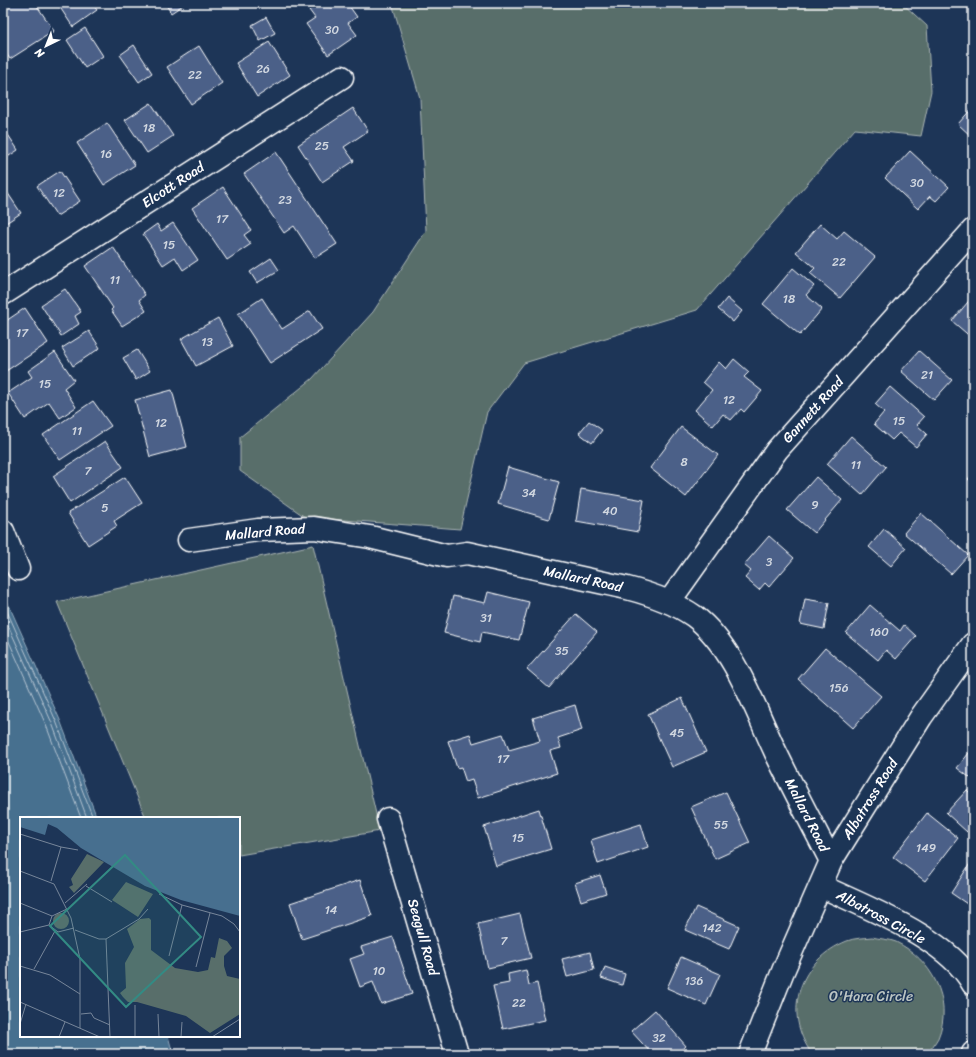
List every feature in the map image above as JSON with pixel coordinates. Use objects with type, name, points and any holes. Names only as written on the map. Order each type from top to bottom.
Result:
[{"type":"street","name":"Elcott Road","points":[[3,294],[342,77]]},
{"type":"street","name":"Gannett Road","points":[[669,602],[777,450],[973,230]]},
{"type":"street","name":"Mallard Road","points":[[189,540],[258,530],[314,528],[370,537],[447,556],[467,554],[627,588],[669,602],[693,616],[718,641],[737,671],[798,799],[832,862]]},
{"type":"street","points":[[3,531],[18,569]]},
{"type":"street","name":"Albatross Road","points":[[750,1054],[783,971],[832,862],[921,717],[973,644]]},
{"type":"street","name":"Seagull Road","points":[[388,819],[457,1054]]},
{"type":"street","name":"Albatross Circle","points":[[821,886],[911,930],[954,958],[973,983]]},
{"type":"green space","points":[[392,3],[902,3],[927,26],[931,91],[921,136],[855,129],[697,310],[524,363],[487,412],[460,529],[305,517],[240,471],[240,437],[312,379],[373,312],[426,231],[420,98]]},
{"type":"green space","points":[[313,545],[380,831],[240,855],[240,817],[146,817],[57,602]]},
{"type":"green space","name":"O'Hara Circle","points":[[872,937],[890,940],[909,949],[929,970],[941,995],[943,1009],[942,1024],[938,1038],[928,1054],[812,1054],[803,1038],[798,1021],[797,1004],[800,988],[807,974],[817,961],[831,950],[850,940]]},
{"type":"water","points":[[3,592],[60,720],[97,817],[20,817],[20,1037],[168,1037],[173,1054],[3,1054]]},
{"type":"building","points":[[3,3],[35,3],[54,31],[10,59],[3,49]]},
{"type":"building","points":[[57,3],[92,3],[97,10],[73,27]]},
{"type":"building","points":[[165,3],[186,3],[171,13]]},
{"type":"building","points":[[319,3],[328,3],[331,8],[338,3],[347,3],[357,17],[348,23],[357,35],[328,55],[306,24],[315,18],[309,10]]},
{"type":"building","points":[[266,17],[275,33],[260,41],[252,25]]},
{"type":"building","points":[[85,28],[103,56],[85,68],[67,40]]},
{"type":"building","points":[[269,42],[290,75],[257,97],[236,63]]},
{"type":"building","points":[[134,45],[152,73],[139,82],[120,55]]},
{"type":"building","points":[[199,46],[222,83],[191,104],[167,67]]},
{"type":"building","points":[[151,103],[173,136],[147,153],[125,120]]},
{"type":"building","points":[[973,107],[973,138],[958,124]]},
{"type":"building","points":[[353,108],[368,131],[344,147],[354,161],[322,182],[298,145]]},
{"type":"building","points":[[107,123],[135,165],[104,185],[77,143]]},
{"type":"building","points":[[3,127],[18,150],[3,160]]},
{"type":"building","points":[[910,151],[949,187],[936,201],[930,196],[918,209],[885,178]]},
{"type":"building","points":[[276,152],[337,244],[315,258],[294,226],[284,233],[244,174]]},
{"type":"building","points":[[60,171],[80,201],[57,216],[37,186]]},
{"type":"building","points":[[223,187],[251,230],[244,235],[251,244],[227,260],[192,208]]},
{"type":"building","points":[[5,189],[21,213],[3,225],[3,191]]},
{"type":"building","points":[[173,223],[198,260],[183,270],[175,257],[163,265],[143,234],[157,224],[161,231]]},
{"type":"building","points":[[820,224],[837,239],[844,231],[875,257],[840,298],[810,273],[815,268],[796,252]]},
{"type":"building","points":[[113,247],[145,295],[139,300],[146,311],[122,326],[111,310],[113,308],[85,266]]},
{"type":"building","points":[[271,258],[279,270],[257,283],[250,272]]},
{"type":"building","points":[[793,268],[814,286],[806,295],[822,309],[800,335],[763,304]]},
{"type":"building","points":[[65,289],[81,312],[75,316],[79,324],[61,336],[41,305]]},
{"type":"building","points":[[973,296],[973,339],[952,321]]},
{"type":"building","points":[[262,298],[282,329],[310,311],[322,329],[270,363],[238,314]]},
{"type":"building","points":[[727,298],[742,311],[733,322],[718,309]]},
{"type":"building","points":[[25,308],[48,343],[3,373],[3,323]]},
{"type":"building","points":[[218,318],[233,346],[196,366],[181,339]]},
{"type":"building","points":[[89,331],[100,348],[73,366],[62,348]]},
{"type":"building","points":[[137,350],[150,371],[136,380],[123,358]]},
{"type":"building","points":[[919,351],[952,380],[934,400],[901,371]]},
{"type":"building","points":[[55,352],[74,380],[64,388],[76,407],[60,418],[49,402],[25,419],[8,393],[32,377],[28,371]]},
{"type":"building","points":[[734,359],[749,372],[744,377],[762,391],[744,412],[741,409],[731,420],[723,414],[713,426],[695,410],[712,390],[703,382],[719,362],[726,369]]},
{"type":"building","points":[[890,387],[924,417],[917,425],[927,434],[916,447],[899,433],[892,440],[874,424],[884,412],[875,404]]},
{"type":"building","points":[[172,390],[187,447],[150,457],[135,400]]},
{"type":"building","points":[[93,401],[111,426],[60,460],[43,435]]},
{"type":"building","points":[[589,421],[602,430],[592,443],[579,433]]},
{"type":"building","points":[[681,427],[718,455],[686,497],[650,468]]},
{"type":"building","points":[[851,436],[886,467],[862,495],[827,464]]},
{"type":"building","points":[[105,441],[123,467],[70,503],[53,476]]},
{"type":"building","points":[[508,467],[559,482],[549,519],[498,504]]},
{"type":"building","points":[[973,473],[973,484],[968,479]]},
{"type":"building","points":[[125,477],[142,503],[114,521],[117,526],[88,545],[68,513]]},
{"type":"building","points":[[816,477],[842,500],[814,533],[787,510]]},
{"type":"building","points":[[581,489],[644,500],[638,532],[576,521]]},
{"type":"building","points":[[921,513],[968,555],[951,574],[904,533]]},
{"type":"building","points":[[884,529],[906,548],[891,566],[869,547]]},
{"type":"building","points":[[769,536],[794,558],[769,587],[765,583],[759,590],[745,578],[751,571],[744,565]]},
{"type":"building","points":[[488,592],[529,602],[519,640],[482,632],[480,642],[444,633],[453,596],[485,603]]},
{"type":"building","points":[[805,599],[829,603],[824,629],[800,624]]},
{"type":"building","points":[[870,605],[900,631],[904,625],[916,636],[896,659],[886,650],[878,660],[846,633]]},
{"type":"building","points":[[576,614],[597,632],[549,688],[527,669]]},
{"type":"building","points":[[825,648],[881,696],[853,728],[798,679]]},
{"type":"building","points":[[682,698],[706,752],[672,767],[648,714]]},
{"type":"building","points":[[575,705],[582,730],[558,738],[561,748],[550,751],[557,773],[478,798],[472,780],[466,782],[461,767],[457,768],[448,741],[470,734],[473,743],[503,734],[509,750],[540,741],[533,718]]},
{"type":"building","points":[[973,748],[973,780],[957,768]]},
{"type":"building","points":[[967,790],[973,796],[973,825],[967,832],[946,813]]},
{"type":"building","points":[[726,792],[750,843],[715,859],[691,807]]},
{"type":"building","points":[[539,809],[551,849],[496,866],[484,827]]},
{"type":"building","points":[[927,813],[958,838],[925,881],[893,857]]},
{"type":"building","points":[[641,824],[648,847],[598,864],[591,840]]},
{"type":"building","points":[[973,859],[973,908],[951,893]]},
{"type":"building","points":[[600,875],[606,893],[581,901],[575,883]]},
{"type":"building","points":[[360,880],[372,916],[302,939],[290,903]]},
{"type":"building","points":[[696,907],[739,926],[729,949],[685,930]]},
{"type":"building","points":[[520,914],[531,958],[488,968],[478,924]]},
{"type":"building","points":[[393,937],[412,994],[381,1004],[373,982],[360,987],[350,959],[364,954],[361,947]]},
{"type":"building","points":[[590,952],[594,970],[567,977],[562,959]]},
{"type":"building","points":[[681,957],[720,974],[706,1005],[667,988]]},
{"type":"building","points":[[605,967],[625,974],[622,985],[601,978]]},
{"type":"building","points":[[526,970],[529,985],[537,983],[545,1020],[503,1029],[493,986],[509,983],[508,974]]},
{"type":"building","points":[[655,1010],[686,1046],[677,1054],[652,1054],[631,1031]]}]
